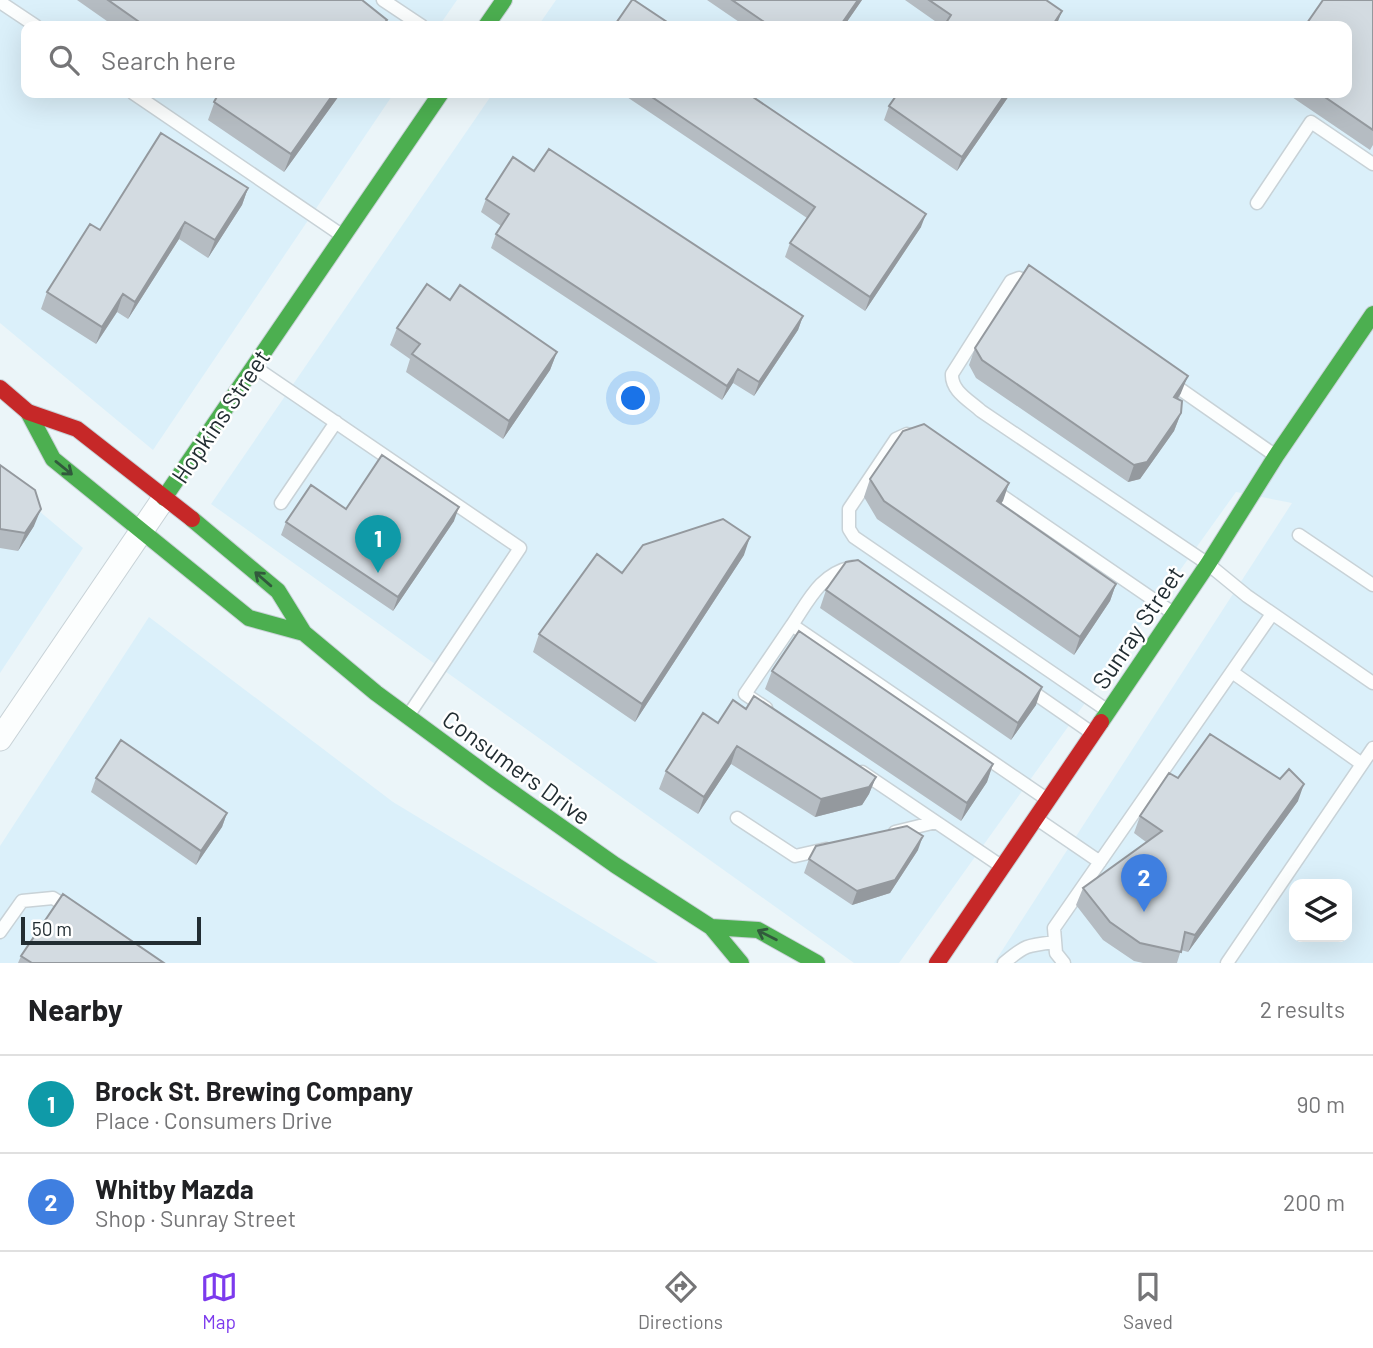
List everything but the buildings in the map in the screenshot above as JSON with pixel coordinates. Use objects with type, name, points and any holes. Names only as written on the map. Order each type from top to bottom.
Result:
[{"type":"main road","points":[[489,21],[504,0]]},
{"type":"main road","name":"Hopkins Street","points":[[164,498],[438,98]]},
{"type":"main road","name":"Sunray Street","points":[[937,963],[1208,564],[1276,456],[1373,314]]},
{"type":"main road","name":"Consumers Drive","points":[[0,388],[28,412],[76,429],[207,530],[278,591],[304,633],[376,693],[615,865],[711,928],[741,963]]},
{"type":"main road","name":"Consumers Drive","points":[[28,412],[53,459],[249,618],[304,633]]},
{"type":"main road","points":[[711,928],[758,930],[817,963]]},
{"type":"street","name":"Hopkins Street","points":[[0,739],[164,498]]},
{"type":"lane","points":[[383,0],[414,21]]},
{"type":"lane","points":[[0,2],[28,21]]},
{"type":"lane","points":[[140,98],[343,236]]},
{"type":"lane","points":[[1257,203],[1311,122],[1373,164]]},
{"type":"lane","points":[[1042,293],[1019,278],[1011,281],[952,374],[951,383],[956,390],[981,411],[1208,564],[1247,596],[1373,683]]},
{"type":"lane","points":[[254,366],[520,548],[407,716]]},
{"type":"lane","points":[[1164,379],[1276,456]]},
{"type":"lane","points":[[281,503],[336,422]]},
{"type":"lane","points":[[926,444],[915,436],[906,434],[896,439],[849,509],[849,529],[854,537],[1108,711]]},
{"type":"lane","points":[[982,482],[1174,613]]},
{"type":"lane","points":[[1299,535],[1373,585]]},
{"type":"lane","points":[[779,716],[745,694],[823,580],[840,570],[852,567],[864,575]]},
{"type":"lane","points":[[1064,963],[1056,953],[1054,928],[1272,614]]},
{"type":"lane","points":[[792,625],[1048,800]]},
{"type":"lane","points":[[1232,672],[1362,764]]},
{"type":"lane","points":[[1013,678],[1093,733]]},
{"type":"lane","points":[[1227,963],[1373,748]]},
{"type":"lane","points":[[846,762],[1002,867]]},
{"type":"lane","points":[[1036,817],[1100,862]]},
{"type":"lane","points":[[737,818],[796,856],[834,847]]},
{"type":"lane","points":[[885,834],[936,822]]},
{"type":"lane","points":[[0,932],[22,901],[53,898],[86,920]]},
{"type":"lane","points":[[1004,963],[1030,945],[1055,942]]},
{"type":"shaded area","points":[[0,0],[457,0],[442,21],[21,21],[21,98],[391,98],[153,450],[0,323]]},
{"type":"shaded area","points":[[556,0],[1373,0],[1373,963],[994,963],[1292,503],[1236,492],[899,963],[854,963],[211,504],[490,98],[1352,98],[1352,21],[541,21]]},
{"type":"shaded area","points":[[0,478],[83,548],[0,673]]},
{"type":"shaded area","points":[[149,617],[393,802],[658,963],[0,963],[0,846]]},
{"type":"traffic: fast","points":[[489,21],[504,0]]},
{"type":"traffic: fast","points":[[164,498],[438,98]]},
{"type":"traffic: fast","points":[[1101,722],[1373,314]]},
{"type":"traffic: fast","points":[[28,412],[53,459],[249,618],[304,633]]},
{"type":"traffic: fast","points":[[192,519],[278,591],[304,633],[376,693],[615,865],[711,927],[741,963]]},
{"type":"traffic: fast","points":[[711,927],[758,930],[817,963]]},
{"type":"traffic: jam","points":[[0,388],[28,412],[77,429],[192,519]]},
{"type":"traffic: jam","points":[[937,963],[1101,722]]},
{"type":"place","name":"Brock St. Brewing Company","points":[[378,573]]},
{"type":"place","name":"Whitby Mazda","points":[[1144,912]]}]
